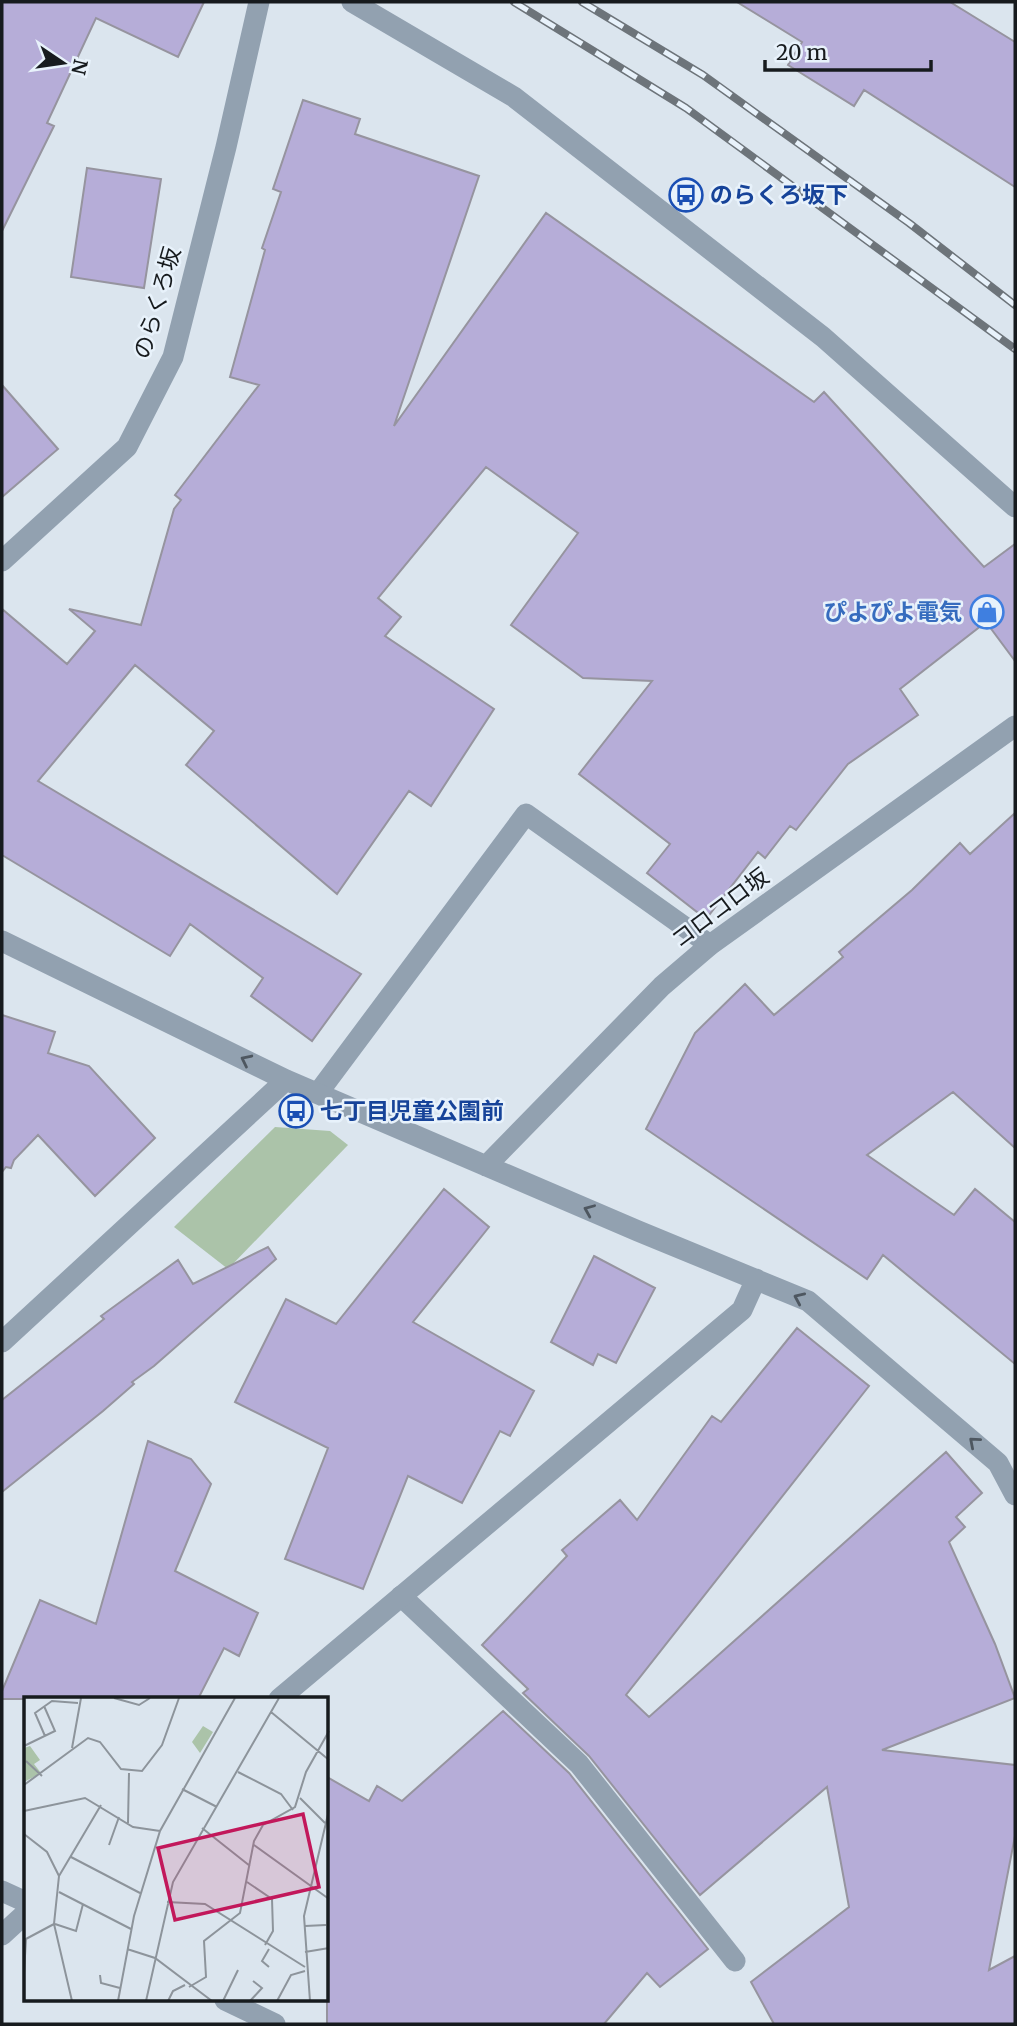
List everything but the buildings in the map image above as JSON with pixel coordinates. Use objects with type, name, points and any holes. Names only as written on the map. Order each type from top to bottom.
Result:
[{"type":"street","name":"のらくろ坂","points":[[2,561],[127,447],[173,357],[259,2]]},
{"type":"street","points":[[352,2],[514,97],[823,337],[1015,507]]},
{"type":"street","name":"コロコロ坂","points":[[486,1166],[662,986],[710,945],[1015,726]]},
{"type":"street","points":[[318,1093],[526,814],[710,945]]},
{"type":"street","points":[[2,942],[286,1080],[808,1301],[998,1463],[1015,1495]]},
{"type":"street","points":[[2,1342],[286,1080]]},
{"type":"street","points":[[281,1697],[742,1310],[756,1279]]},
{"type":"street","points":[[401,1596],[579,1763],[735,1961]]},
{"type":"street","points":[[2,1891],[24,1901]]},
{"type":"street","points":[[2,1935],[24,1915]]},
{"type":"street","points":[[229,2002],[275,2024]]},
{"type":"green space","points":[[275,1127],[330,1131],[348,1145],[228,1269],[174,1227]]},
{"type":"railway","points":[[514,2],[686,108],[1015,349]]},
{"type":"railway","points":[[582,2],[703,75],[909,223],[1015,305]]},
{"type":"place","name":"のらくろ坂下","points":[[686,195]]},
{"type":"place","name":"ぴよぴよ電気","points":[[987,612]]},
{"type":"place","name":"七丁目児童公園前","points":[[296,1111]]}]
